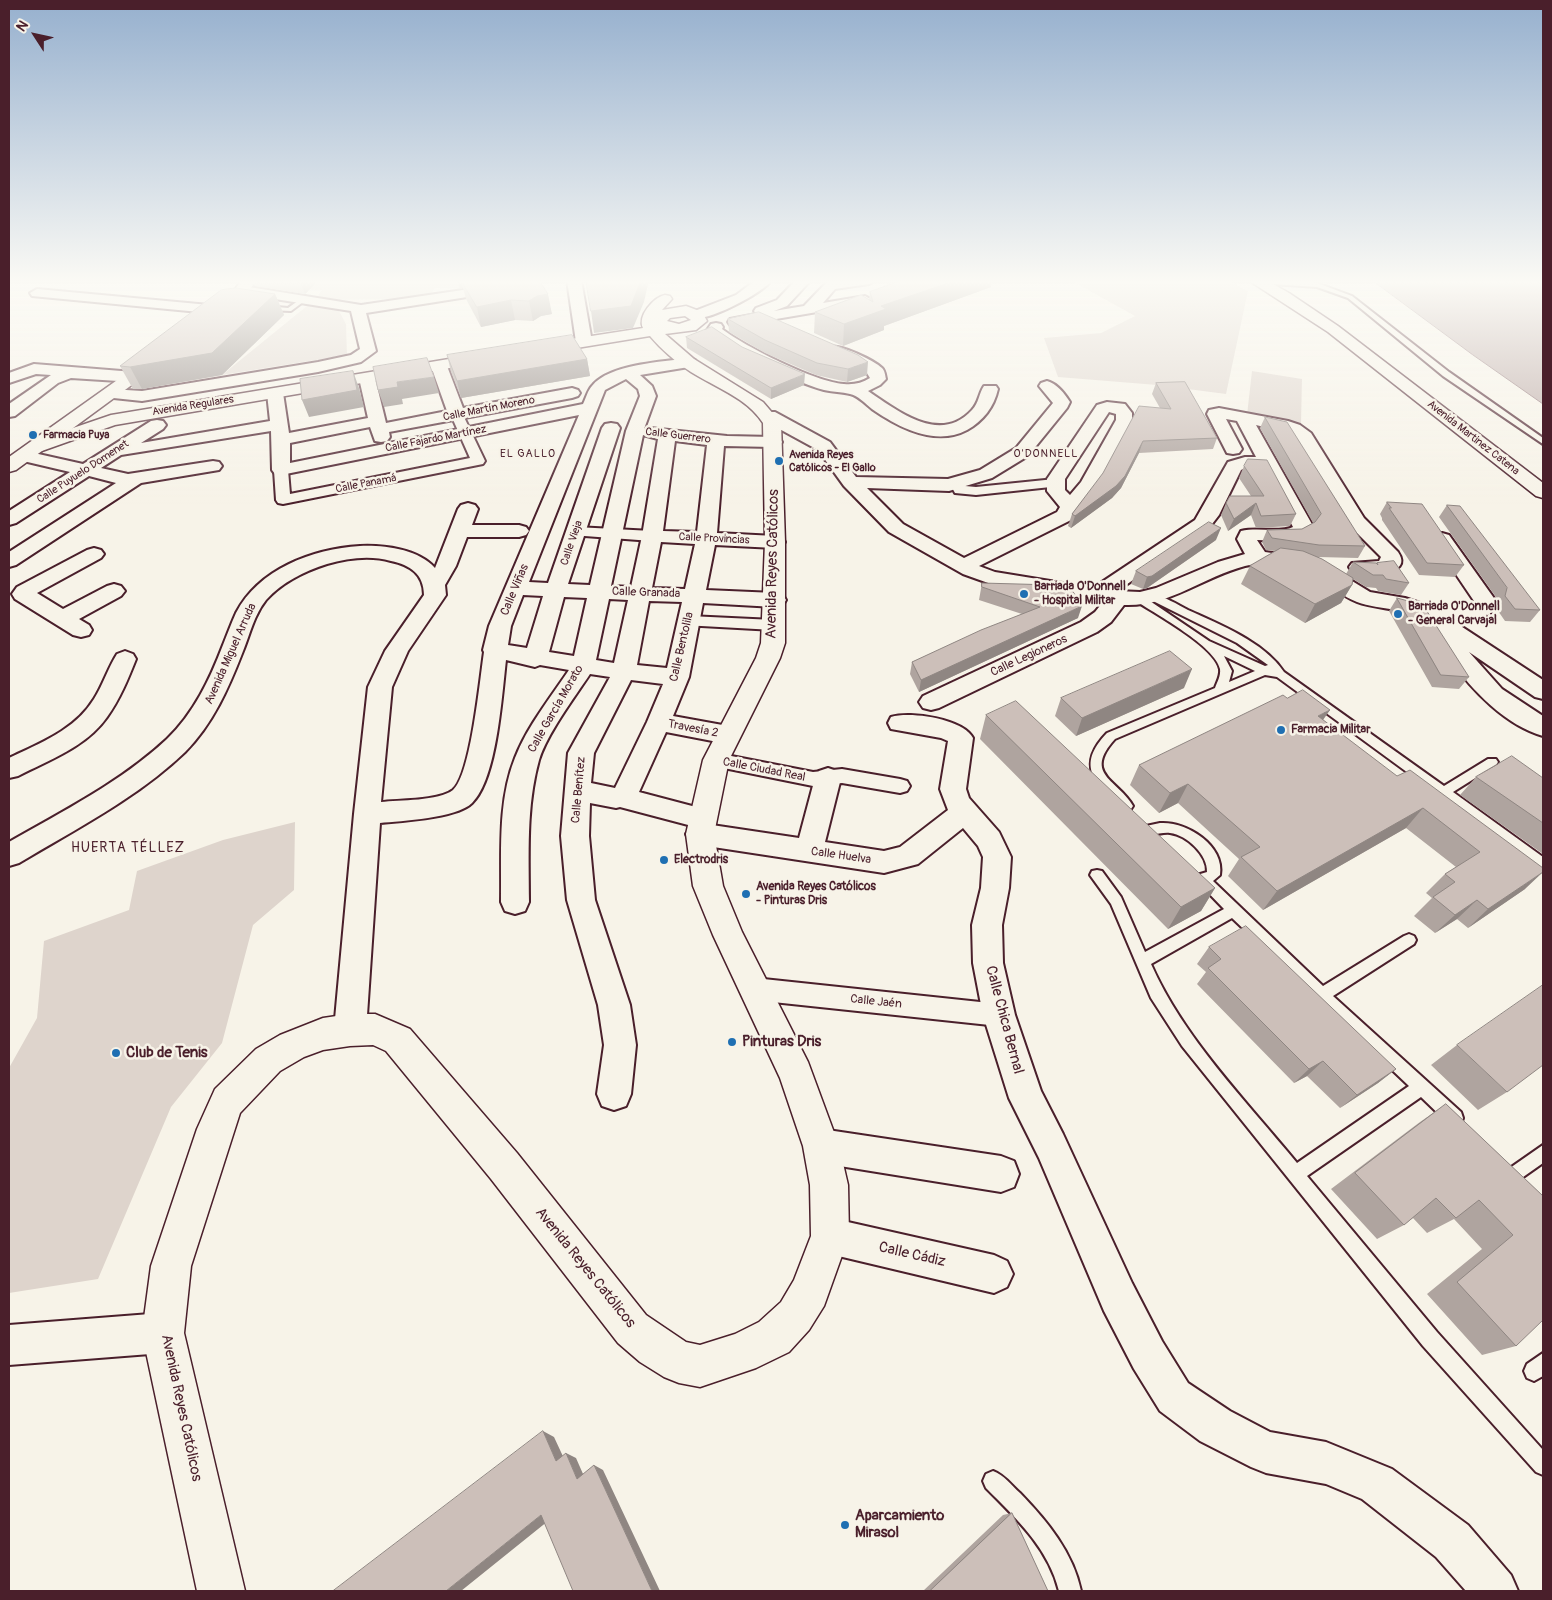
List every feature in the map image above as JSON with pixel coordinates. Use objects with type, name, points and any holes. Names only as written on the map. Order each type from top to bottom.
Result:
[{"type":"main road","points":[[9,466],[86,412],[162,355]]},
{"type":"main road","points":[[684,355],[689,363],[756,404],[769,416]]},
{"type":"main road","name":"Avenida Martinez Catena","points":[[1367,355],[1539,485]]},
{"type":"main road","name":"Avenida Regulares","points":[[32,451],[111,420],[497,356]]},
{"type":"main road","points":[[86,412],[100,420],[111,420]]},
{"type":"main road","name":"Avenida Reyes Católicos","points":[[220,1591],[163,1332],[171,1266],[214,1129],[227,1101],[268,1060],[284,1051],[323,1034],[350,1030],[375,1029],[398,1040],[504,1166],[632,1329],[655,1347],[679,1362],[700,1366],[741,1353],[774,1337],[795,1316],[810,1292],[830,1236],[830,1185],[821,1146],[796,1074],[728,935],[708,886],[701,826],[716,760],[768,658],[773,643],[776,542],[772,423],[769,416]]},
{"type":"street","points":[[110,394],[142,396],[356,359],[364,355]]},
{"type":"street","points":[[756,355],[814,382],[840,389],[855,389],[873,383],[878,379],[876,371],[846,355]]},
{"type":"street","points":[[591,406],[605,382],[628,373],[689,363]]},
{"type":"street","points":[[439,366],[465,433]]},
{"type":"street","points":[[9,378],[34,369],[134,377]]},
{"type":"street","points":[[9,412],[59,376],[79,372]]},
{"type":"street","points":[[628,373],[648,391],[648,396],[635,431]]},
{"type":"street","points":[[367,378],[384,449]]},
{"type":"street","points":[[851,482],[949,485],[986,474],[1022,452],[1055,414],[1062,402],[1054,391],[1047,386]]},
{"type":"street","points":[[855,389],[903,422],[939,432],[963,426],[979,413],[988,399],[990,389]]},
{"type":"street","points":[[275,393],[280,433],[281,470]]},
{"type":"street","name":"Calle Martín Moreno","points":[[112,454],[186,441],[378,425],[457,415],[591,406]]},
{"type":"street","name":"Calle Guerrero","points":[[591,406],[611,428],[716,441],[773,442]]},
{"type":"street","name":"Calle Fajardo Martínez","points":[[281,470],[591,406]]},
{"type":"street","name":"Calle Viñas","points":[[367,814],[448,804],[463,796],[472,785],[483,739],[494,650],[500,626],[591,406]]},
{"type":"street","points":[[963,566],[1050,525],[1064,516],[1070,506],[1090,484],[1124,420],[1124,413],[1120,408],[1108,407],[1103,409],[1055,483],[1056,492],[1070,506]]},
{"type":"street","points":[[769,416],[824,446],[851,482],[892,525],[963,566],[980,574],[1002,580],[1127,597],[1258,558],[1292,560],[1310,565],[1376,568],[1388,565],[1392,560],[1388,553],[1356,521],[1306,437],[1294,429],[1282,425],[1215,414],[1233,449]]},
{"type":"street","points":[[1244,419],[1303,526],[1300,532],[1288,535],[1263,533],[1248,535],[1247,539],[1258,558]]},
{"type":"street","name":"Calle Puyuelo Domenet","points":[[9,519],[157,425]]},
{"type":"street","name":"Calle Vieja","points":[[535,659],[556,589],[611,428]]},
{"type":"street","name":"Calle García Morato","points":[[515,902],[516,806],[527,759],[538,736],[583,666],[635,431]]},
{"type":"street","name":"Calle Panamá","points":[[281,470],[283,500],[478,462],[465,433]]},
{"type":"street","name":"Calle Benítez","points":[[614,1094],[620,1045],[614,1005],[581,900],[575,836],[577,790],[581,753],[624,672],[642,592],[667,435]]},
{"type":"street","points":[[185,471],[186,441]]},
{"type":"street","name":"Calle Bentolila","points":[[620,797],[626,792],[659,722],[676,677],[690,621],[693,595],[706,540],[716,441]]},
{"type":"street","points":[[32,451],[87,471],[121,479],[135,479],[213,466]]},
{"type":"street","points":[[1127,597],[1209,515],[1234,466],[1248,462],[1268,464]]},
{"type":"street","points":[[9,561],[135,479]]},
{"type":"street","points":[[956,484],[960,490],[976,491],[1055,483]]},
{"type":"street","points":[[350,1030],[367,814],[380,687],[396,652],[435,595],[435,584],[446,566],[468,509]]},
{"type":"street","points":[[1431,617],[1478,612],[1484,608],[1484,601],[1433,526]]},
{"type":"street","points":[[460,531],[519,530]]},
{"type":"street","points":[[576,532],[652,536]]},
{"type":"street","name":"Calle Provincias","points":[[652,536],[776,542]]},
{"type":"street","name":"Avenida Miguel Arruda","points":[[9,855],[121,788],[158,762],[178,744],[205,711],[215,695],[248,610],[261,593],[280,578],[306,565],[335,555],[350,552],[378,552],[414,562],[427,572],[435,584]]},
{"type":"street","points":[[16,592],[94,554]]},
{"type":"street","points":[[1310,565],[1364,597],[1405,605],[1431,617],[1543,690]]},
{"type":"street","name":"Calle Granada","points":[[516,588],[642,592],[775,600]]},
{"type":"street","points":[[16,592],[72,624],[114,591]]},
{"type":"street","name":"Calle Legioneros","points":[[931,702],[1089,627],[1127,597]]},
{"type":"street","points":[[1431,617],[1458,656],[1484,686],[1504,704],[1543,727]]},
{"type":"street","points":[[690,621],[774,625]]},
{"type":"street","points":[[494,650],[535,659],[624,672],[676,677]]},
{"type":"street","points":[[9,769],[64,741],[83,727],[101,706],[125,659]]},
{"type":"street","name":"Travesía 2","points":[[659,722],[728,735]]},
{"type":"street","name":"Calle Chica Bernal","points":[[900,723],[948,730],[957,733],[961,738],[962,743],[953,789],[958,802],[989,840],[997,858],[995,888],[987,925],[987,934],[988,963],[999,1015],[1026,1098],[1051,1146],[1118,1297],[1148,1355]]},
{"type":"street","name":"Calle Ciudad Real","points":[[716,760],[813,780],[842,776],[900,786]]},
{"type":"street","points":[[809,851],[828,778]]},
{"type":"street","points":[[577,790],[620,797]]},
{"type":"street","name":"Calle Huelva","points":[[620,797],[701,826],[809,851],[884,862],[908,856],[966,811]]},
{"type":"street","name":"Calle Jaén","points":[[754,989],[999,1015]]},
{"type":"street","points":[[821,1146],[1001,1174]]},
{"type":"street","name":"Calle Cádiz","points":[[830,1236],[994,1274]]},
{"type":"street","points":[[9,1345],[163,1332]]},
{"type":"street","points":[[1148,1355],[1174,1397],[1215,1426],[1266,1452],[1326,1463],[1377,1484],[1452,1541],[1495,1591]]},
{"type":"lane","points":[[1422,355],[1446,374],[1543,442]]},
{"type":"lane","points":[[1127,597],[1209,644],[1274,671]]},
{"type":"lane","points":[[1127,597],[1240,641],[1274,671],[1543,864]]},
{"type":"lane","points":[[1209,644],[1216,650],[1226,672],[1219,690]]},
{"type":"lane","points":[[1164,842],[1101,781],[1097,770],[1097,759],[1100,749],[1111,736],[1219,690],[1274,671]]},
{"type":"lane","points":[[1442,792],[1492,762]]},
{"type":"lane","points":[[1151,830],[1166,827],[1185,832],[1211,856],[1215,864],[1215,870],[1213,875],[1203,880]]},
{"type":"lane","points":[[1190,868],[1322,995],[1466,1127]]},
{"type":"lane","points":[[1097,875],[1116,901],[1156,993],[1186,1041],[1430,1339],[1543,1465]]},
{"type":"lane","points":[[1143,962],[1234,910]]},
{"type":"lane","points":[[1322,995],[1409,940]]},
{"type":"lane","points":[[1295,1174],[1422,1087]]},
{"type":"lane","points":[[1516,1174],[1543,1153]]},
{"type":"lane","points":[[993,1480],[1019,1506],[1056,1552],[1070,1591]]},
{"type":"shaded area","points":[[247,355],[347,355],[347,355],[222,375]]},
{"type":"shaded area","points":[[1050,355],[1234,355],[1226,394],[1157,385],[1058,377]]},
{"type":"shaded area","points":[[1473,355],[1543,355],[1543,404]]},
{"type":"shaded area","points":[[1252,371],[1302,379],[1301,424],[1247,415]]},
{"type":"shaded area","name":"Club de Tenis","points":[[295,822],[294,890],[253,925],[222,1043],[171,1107],[98,1279],[9,1293],[9,1068],[37,1018],[44,941],[129,910],[137,871],[223,840]]},
{"type":"building","points":[[135,355],[202,355],[130,367],[120,366]]},
{"type":"building","points":[[447,355],[584,355],[587,359],[457,381]]},
{"type":"building","points":[[715,355],[760,355],[805,374],[771,388]]},
{"type":"building","points":[[798,355],[857,355],[868,362],[848,369],[817,363]]},
{"type":"building","points":[[427,358],[434,377],[397,382],[398,387],[378,390],[373,367]]},
{"type":"building","points":[[353,371],[357,390],[302,400],[300,379]]},
{"type":"building","points":[[1185,382],[1217,438],[1143,441],[1125,476],[1116,486],[1075,516],[1072,514],[1103,473],[1139,406],[1171,409],[1156,383]]},
{"type":"building","points":[[1265,417],[1287,422],[1365,546],[1319,545],[1272,538],[1267,530],[1302,529],[1315,522],[1321,514]]},
{"type":"building","points":[[1248,459],[1267,460],[1296,514],[1261,516],[1256,503],[1234,519],[1226,503],[1230,496],[1264,496],[1244,466]]},
{"type":"building","points":[[1387,502],[1422,504],[1464,565],[1427,563],[1389,508],[1391,508]]},
{"type":"building","points":[[1447,505],[1460,506],[1540,610],[1515,609],[1505,596],[1507,588]]},
{"type":"building","points":[[1209,522],[1221,528],[1152,576],[1147,577],[1136,571]]},
{"type":"building","points":[[1281,548],[1303,551],[1322,559],[1353,578],[1352,585],[1315,604],[1250,566]]},
{"type":"building","points":[[1394,561],[1409,583],[1386,579],[1383,575],[1373,575],[1353,562],[1376,563],[1378,565],[1377,563]]},
{"type":"building","points":[[982,583],[1054,585],[1072,590],[1082,606],[921,680],[912,662],[981,630],[1040,607],[982,587]]},
{"type":"building","points":[[1397,598],[1423,605],[1469,677],[1441,675]]},
{"type":"building","points":[[1170,651],[1192,669],[1082,718],[1061,698]]},
{"type":"building","points":[[1303,690],[1330,710],[1318,716],[1397,776],[1410,770],[1543,868],[1543,872],[1488,909],[1477,900],[1455,915],[1433,897],[1455,882],[1445,874],[1480,852],[1423,808],[1277,891],[1241,857],[1260,847],[1188,784],[1170,793],[1139,765],[1283,695],[1287,698]]},
{"type":"building","points":[[1016,701],[1215,888],[1181,907],[986,715]]},
{"type":"building","points":[[1512,756],[1543,778],[1543,823],[1476,777]]},
{"type":"building","points":[[1246,926],[1396,1069],[1357,1095],[1323,1061],[1309,1069],[1208,968],[1221,959],[1209,947]]},
{"type":"building","points":[[1543,985],[1543,1065],[1507,1092],[1457,1045]]},
{"type":"building","points":[[1446,1104],[1543,1196],[1543,1320],[1516,1346],[1457,1282],[1513,1235],[1479,1200],[1456,1218],[1436,1198],[1404,1225],[1355,1173]]},
{"type":"building","points":[[543,1431],[556,1461],[566,1453],[577,1479],[594,1465],[652,1591],[573,1591],[541,1515],[446,1591],[333,1591]]},
{"type":"building","points":[[1012,1513],[1048,1591],[930,1591]]},
{"type":"place","name":"Farmacia Puya","points":[[33,435]]},
{"type":"place","name":"Avenida Reyes Católicos - El Gallo","points":[[779,461]]},
{"type":"place","name":"Barriada O'Donnell - Hospital Militar","points":[[1024,594]]},
{"type":"place","name":"Barriada O'Donnell - General Carvajal","points":[[1398,614]]},
{"type":"place","name":"Farmacia Militar","points":[[1281,730]]},
{"type":"place","name":"Electrodris","points":[[664,860]]},
{"type":"place","name":"Avenida Reyes Católicos - Pinturas Dris","points":[[746,894]]},
{"type":"place","name":"Pinturas Dris","points":[[732,1042]]},
{"type":"place","name":"Club de Tenis","points":[[116,1053]]},
{"type":"place","name":"Aparcamiento Mirasol","points":[[845,1525]]},
{"type":"district","name":"EL GALLO","points":[[528,454]]},
{"type":"district","name":"O'DONNELL","points":[[1046,454]]},
{"type":"district","name":"HUERTA TÉLLEZ","points":[[128,848]]}]
